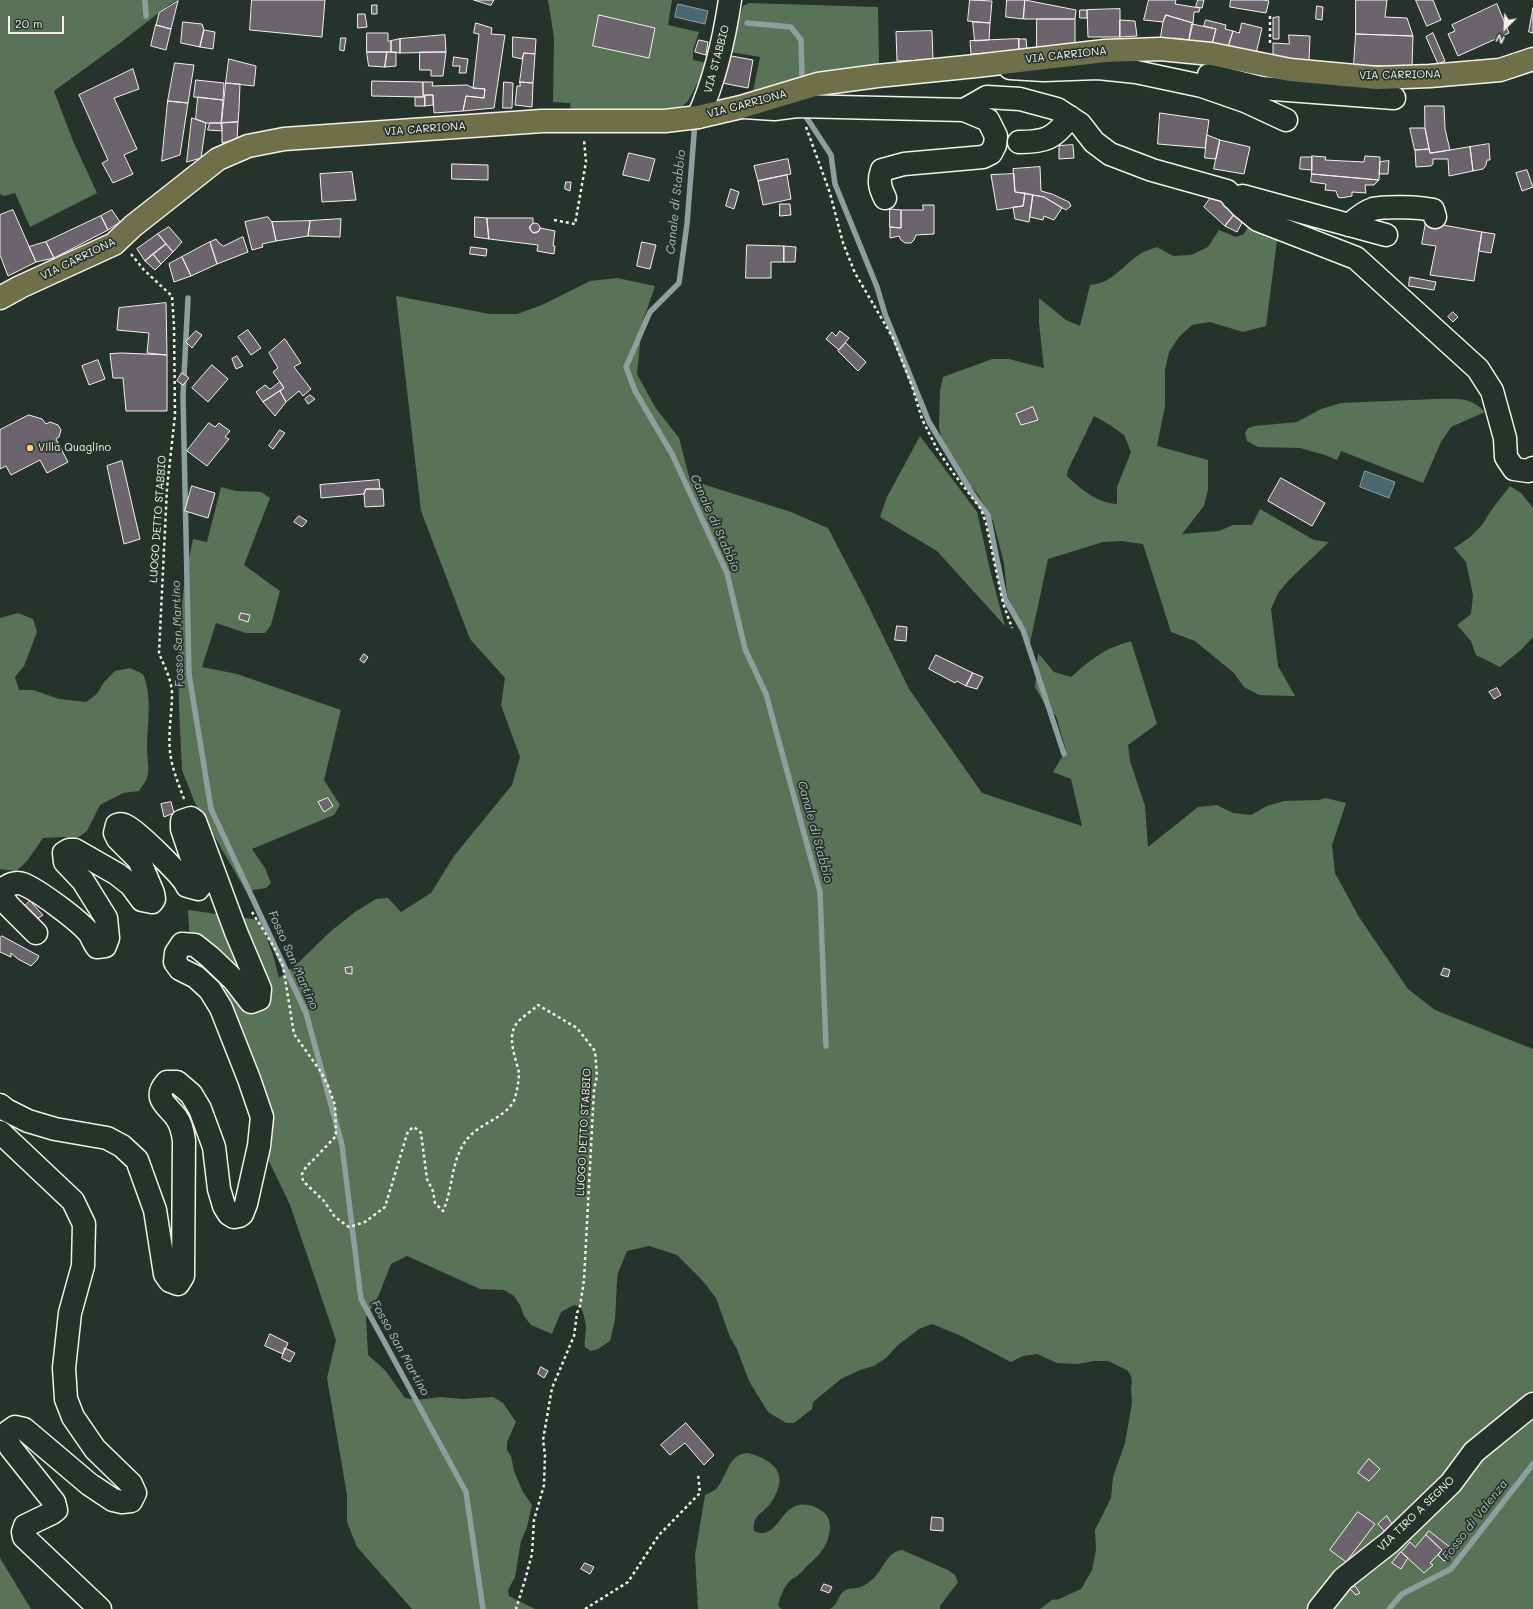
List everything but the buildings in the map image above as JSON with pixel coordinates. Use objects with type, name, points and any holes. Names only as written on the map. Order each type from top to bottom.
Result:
[{"type":"main road","name":"VIA CARRIONA","points":[[0,298],[20,287],[114,244],[133,226],[218,159],[248,146],[284,139],[471,125],[548,121],[665,121],[698,117],[741,107],[818,84],[1104,51],[1160,49],[1211,54],[1290,70],[1377,78],[1430,76],[1500,70],[1533,59]]},
{"type":"street","name":"VIA STABBIO","points":[[698,117],[708,95],[724,36],[730,0]]},
{"type":"street","points":[[976,66],[1044,70],[1098,68],[1136,72],[1202,86],[1245,101],[1286,120]]},
{"type":"street","points":[[1184,82],[1186,74],[1191,71],[1262,88],[1394,98]]},
{"type":"street","points":[[964,110],[987,97],[1020,99],[1056,109],[1080,124],[1094,142],[1110,154],[1152,170],[1227,191],[1258,220],[1356,258],[1478,369],[1492,391],[1505,438],[1506,457],[1514,469],[1528,471],[1533,468]]},
{"type":"street","points":[[741,107],[774,109],[797,106],[964,110],[988,120],[996,136],[995,145],[991,153],[983,157],[904,164],[882,170],[879,179],[880,188],[885,198]]},
{"type":"street","points":[[1019,142],[1036,142],[1050,138],[1061,130],[1070,117]]},
{"type":"street","points":[[1233,198],[1242,196],[1386,235]]},
{"type":"street","points":[[1349,225],[1364,213],[1374,209],[1421,207],[1433,210],[1435,217]]},
{"type":"street","points":[[0,1104],[6,1110],[28,1121],[55,1129],[107,1138],[122,1146],[137,1160],[155,1210],[165,1274],[170,1282],[178,1284],[183,1276],[184,1141],[180,1124],[163,1104],[160,1096],[162,1087],[167,1082],[177,1082],[191,1094],[200,1109],[214,1147],[219,1189],[224,1206],[229,1214],[234,1217],[242,1214],[246,1204],[259,1146],[262,1117],[249,1079],[221,1008],[210,990],[196,977],[180,969],[175,962],[176,953],[182,944],[195,945],[234,980],[250,1002],[259,1000],[260,989],[236,932],[195,821],[191,818],[182,821],[182,829],[201,885],[198,889],[187,886],[184,880],[164,860],[127,826],[117,825],[115,833],[118,839],[139,860],[153,894],[154,899],[152,902],[142,900],[130,885],[117,874],[75,850],[70,850],[64,854],[65,862],[83,881],[106,918],[108,938],[105,946],[97,947],[90,934],[60,908],[22,884],[11,884],[4,889],[3,898],[36,933]]},
{"type":"street","points":[[0,1132],[73,1201],[84,1224],[83,1266],[70,1313],[64,1368],[66,1399],[73,1417],[95,1449],[132,1484],[135,1492],[131,1501],[122,1502],[113,1500],[89,1484],[24,1429],[15,1427],[8,1432],[7,1441],[54,1502],[56,1510],[25,1526],[23,1532],[24,1537],[100,1609]]},
{"type":"street","name":"VIA TIRO A SEGNO","points":[[1319,1609],[1343,1579],[1390,1542],[1451,1483],[1474,1452],[1533,1404]]},
{"type":"path","points":[[1270,16],[1271,43]]},
{"type":"path","points":[[797,106],[830,193],[843,243],[855,273],[893,338],[912,386],[922,419],[937,449],[981,509],[988,531],[1003,603],[1012,628]]},
{"type":"path","points":[[554,220],[575,224],[586,162],[583,121]]},
{"type":"path","name":"LUOGO DETTO STABBIO","points":[[114,244],[128,251],[144,270],[172,296],[174,326],[175,415],[167,488],[159,653],[168,674],[172,692],[169,726],[170,752],[174,771],[191,818]]},
{"type":"path","name":"LUOGO DETTO STABBIO","points":[[250,909],[274,947],[283,966],[294,1034],[321,1072],[335,1105],[336,1136],[306,1167],[302,1174],[303,1181],[324,1201],[335,1217],[349,1227],[365,1222],[385,1207],[408,1131],[414,1127],[421,1133],[427,1179],[433,1191],[435,1203],[443,1211],[448,1200],[454,1164],[461,1148],[470,1136],[504,1112],[514,1099],[519,1075],[513,1051],[512,1036],[517,1023],[538,1005],[577,1028],[595,1052],[597,1076],[594,1090],[584,1280],[574,1336],[552,1388],[543,1440],[544,1485],[534,1520],[532,1554],[526,1580],[516,1609]]},
{"type":"path","points":[[585,1609],[628,1582],[659,1535],[685,1510],[700,1492],[698,1474]]},
{"type":"green space","points":[[0,0],[177,0],[54,91],[73,141],[97,193],[30,227],[15,193],[4,196],[0,194]]},
{"type":"green space","points":[[548,0],[672,0],[668,25],[699,32],[693,50],[693,60],[708,63],[688,101],[679,109],[664,113],[571,111],[570,103],[553,102],[554,37]]},
{"type":"green space","points":[[749,3],[878,7],[879,65],[803,79],[753,92],[760,57],[730,52],[743,6]]},
{"type":"green space","points":[[1250,223],[1278,233],[1266,326],[1243,332],[1210,322],[1192,325],[1179,337],[1169,352],[1165,370],[1165,406],[1157,446],[1208,460],[1208,489],[1204,506],[1182,534],[1219,531],[1233,525],[1252,525],[1260,509],[1314,540],[1329,542],[1290,579],[1278,593],[1271,609],[1278,666],[1295,696],[1259,695],[1244,687],[1234,673],[1195,641],[1171,632],[1143,544],[1121,541],[1103,542],[1048,559],[1030,643],[1016,615],[1008,604],[1004,563],[993,521],[979,496],[949,459],[943,445],[939,427],[940,391],[943,377],[992,359],[1009,359],[1044,368],[1039,323],[1039,298],[1066,320],[1080,326],[1090,285],[1098,284],[1111,278],[1142,253],[1157,247],[1173,256],[1191,255],[1208,247],[1219,230],[1236,237],[1244,234]],"holes":[[[1094,416],[1124,435],[1131,452],[1117,487],[1117,504],[1096,498],[1078,486],[1067,476],[1068,470]]]},
{"type":"green space","points":[[617,278],[655,286],[642,324],[637,374],[655,407],[679,438],[690,480],[791,512],[828,528],[909,689],[982,793],[1082,826],[1071,779],[1053,772],[1066,750],[1056,716],[1044,703],[1035,687],[1038,653],[1054,672],[1071,677],[1086,664],[1105,651],[1131,641],[1157,724],[1128,745],[1130,761],[1145,806],[1148,847],[1198,807],[1217,805],[1233,813],[1251,815],[1267,806],[1284,801],[1319,800],[1326,798],[1346,803],[1332,845],[1335,873],[1359,917],[1408,989],[1435,1010],[1533,1049],[1533,1609],[1040,1609],[1052,1600],[1059,1599],[1081,1589],[1092,1570],[1096,1550],[1095,1530],[1111,1498],[1113,1477],[1125,1443],[1132,1403],[1132,1382],[1131,1376],[1127,1370],[1108,1361],[1094,1361],[1078,1364],[1057,1363],[1037,1354],[1023,1356],[1011,1362],[959,1335],[932,1324],[919,1329],[897,1346],[886,1358],[874,1366],[860,1370],[841,1379],[813,1402],[812,1409],[794,1423],[786,1423],[768,1412],[749,1381],[737,1349],[730,1337],[716,1298],[702,1280],[677,1255],[649,1246],[627,1251],[618,1273],[615,1320],[610,1341],[598,1349],[591,1351],[585,1347],[586,1325],[580,1306],[574,1305],[561,1312],[552,1334],[531,1325],[524,1316],[520,1305],[514,1296],[504,1290],[480,1289],[407,1256],[391,1264],[378,1297],[366,1317],[368,1355],[385,1370],[405,1398],[417,1400],[440,1397],[462,1399],[493,1397],[503,1403],[516,1422],[507,1442],[507,1450],[511,1456],[514,1471],[523,1492],[532,1505],[527,1527],[521,1541],[515,1577],[508,1590],[509,1596],[535,1609],[412,1609],[357,1547],[347,1522],[347,1495],[327,1378],[336,1340],[290,1205],[269,1161],[267,1116],[222,998],[190,947],[188,910],[260,920],[273,955],[279,978],[299,962],[331,931],[355,912],[376,899],[388,898],[401,912],[431,893],[454,856],[512,785],[520,757],[501,705],[505,678],[470,639],[421,511],[396,296],[490,314],[517,314],[542,305],[590,281]]},
{"type":"green space","points":[[1456,399],[1468,401],[1474,403],[1485,412],[1451,427],[1441,442],[1423,483],[1341,451],[1337,460],[1300,448],[1258,447],[1247,441],[1245,433],[1248,428],[1255,426],[1297,422],[1321,409],[1341,403]]},
{"type":"green space","points":[[920,436],[977,512],[1005,626],[937,551],[880,517],[887,497]]},
{"type":"green space","points":[[1510,486],[1521,493],[1533,508],[1533,637],[1522,649],[1500,667],[1476,655],[1471,641],[1457,625],[1471,614],[1473,595],[1466,562],[1454,548],[1469,538],[1482,525],[1492,509]]},
{"type":"green space","points":[[221,487],[236,491],[261,492],[270,498],[244,565],[280,591],[271,625],[265,633],[246,633],[216,623],[202,667],[237,674],[341,710],[324,780],[340,805],[334,815],[252,849],[265,868],[271,883],[266,888],[246,891],[195,803],[182,770],[178,653],[184,584],[193,539],[207,542]]},
{"type":"green space","points":[[18,613],[33,619],[37,632],[24,666],[15,677],[19,690],[33,690],[59,699],[86,702],[97,694],[104,682],[115,671],[130,668],[143,674],[148,692],[149,712],[147,750],[148,774],[139,791],[123,793],[100,805],[87,831],[76,839],[63,837],[43,838],[27,861],[16,871],[0,869],[0,618]]},
{"type":"green space","points":[[748,1453],[758,1456],[773,1465],[779,1478],[779,1485],[776,1494],[767,1508],[756,1518],[754,1531],[763,1533],[770,1530],[788,1511],[795,1506],[805,1505],[817,1508],[826,1515],[830,1523],[830,1532],[824,1548],[798,1575],[790,1580],[786,1585],[778,1605],[781,1609],[698,1609],[695,1555],[705,1495],[716,1489],[732,1461],[736,1457],[741,1454]]},
{"type":"green space","points":[[902,1550],[948,1570],[955,1575],[958,1582],[940,1606],[940,1609],[830,1609],[835,1605],[843,1592],[847,1589],[861,1587],[866,1584],[874,1578],[889,1557],[897,1551]]},
{"type":"green space","points":[[0,1558],[31,1609],[0,1609]]},
{"type":"water","points":[[678,4],[708,11],[705,24],[675,17]]},
{"type":"water","points":[[1365,471],[1395,482],[1389,498],[1360,487]]},
{"type":"waterway","name":"Fosso San Martino","points":[[145,0],[146,16]]},
{"type":"waterway","name":"Canale di Stabbio","points":[[747,23],[791,27],[801,40],[802,75]]},
{"type":"waterway","name":"Canale di Stabbio","points":[[803,112],[831,155],[835,184],[877,287],[885,314],[929,422],[972,493],[988,515],[1005,599],[1023,630],[1064,754]]},
{"type":"waterway","name":"Canale di Stabbio","points":[[695,122],[687,224],[679,283],[650,312],[626,367],[635,391],[672,454],[727,573],[745,649],[766,694],[820,892],[826,1046]]},
{"type":"waterway","name":"Fosso San Martino","points":[[188,298],[183,396],[189,674],[211,809],[306,1013],[342,1145],[361,1299],[466,1492],[483,1609]]},
{"type":"waterway","name":"Fosso di Valenza","points":[[1389,1609],[1402,1594],[1451,1569],[1533,1464]]},
{"type":"place","name":"Villa Quaglino","points":[[30,448]]}]
